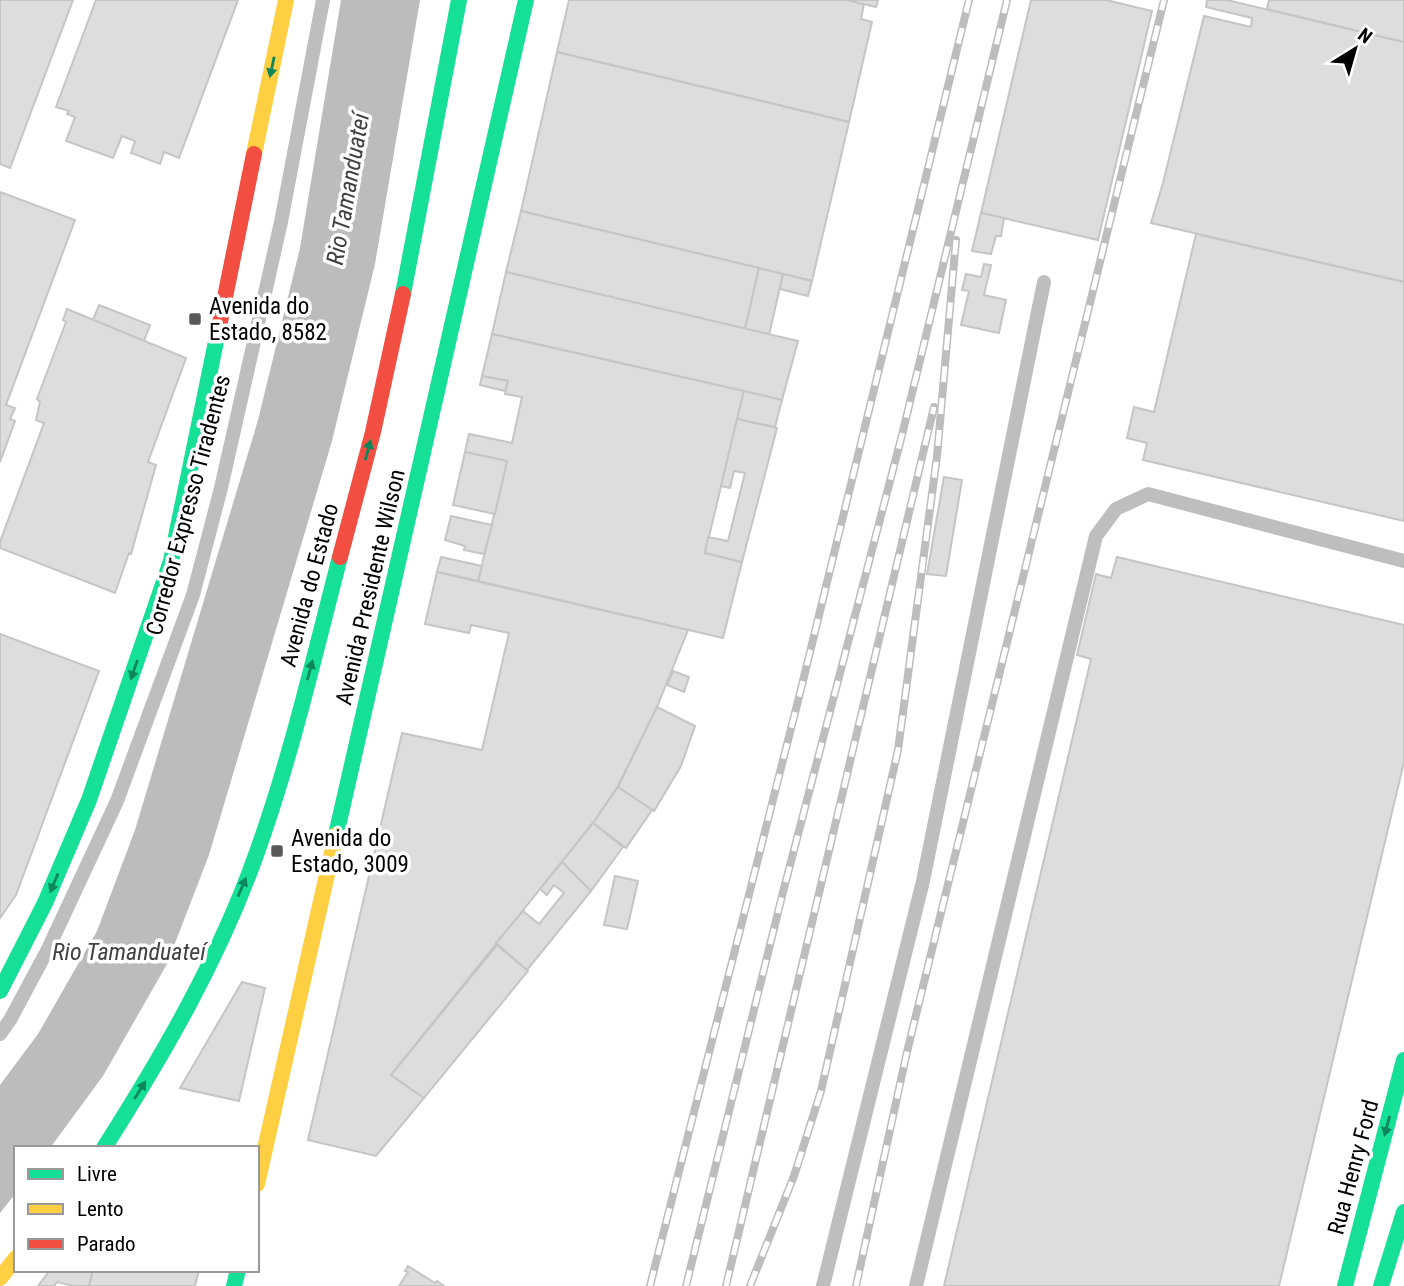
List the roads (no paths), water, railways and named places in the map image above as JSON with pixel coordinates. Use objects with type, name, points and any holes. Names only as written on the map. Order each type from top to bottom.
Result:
[{"type":"main road","points":[[0,991],[45,903],[89,800],[170,561],[286,0]]},
{"type":"main road","name":"Avenida do Estado","points":[[105,1146],[151,1073],[205,975],[256,856],[296,726],[373,432],[411,256],[459,0]]},
{"type":"main road","name":"Avenida Presidente Wilson","points":[[259,1175],[527,0]]},
{"type":"main road","name":"Rua Henry Ford","points":[[1345,1286],[1404,1060]]},
{"type":"main road","points":[[1381,1286],[1404,1212]]},
{"type":"main road","points":[[0,1278],[14,1260]]},
{"type":"lane","name":"Corredor Expresso Tiradentes","points":[[0,1034],[48,949],[117,801],[193,595],[221,488],[281,222],[323,0]]},
{"type":"lane","points":[[823,1286],[923,881],[1044,282]]},
{"type":"lane","points":[[916,1286],[1096,536],[1116,509],[1148,494],[1404,561]]},
{"type":"water","name":"Rio Tamanduateí","points":[[341,0],[420,0],[375,264],[332,441],[209,855],[167,964],[103,1076],[51,1146],[14,1146],[14,1196],[0,1213],[0,1085],[38,1034],[97,931],[135,830],[258,420],[300,248]]},
{"type":"railway","points":[[650,1286],[801,689],[969,0]]},
{"type":"railway","points":[[686,1286],[782,896],[902,435],[1007,0]]},
{"type":"railway","points":[[856,1286],[907,1052],[1164,0]]},
{"type":"railway","points":[[750,1286],[794,1176],[821,1091],[898,750],[937,456],[956,240]]},
{"type":"railway","points":[[726,1286],[934,407]]},
{"type":"place","name":"Avenida do Estado, 8582","points":[[195,319]]},
{"type":"place","name":"Avenida do Estado, 3009","points":[[277,851]]}]
